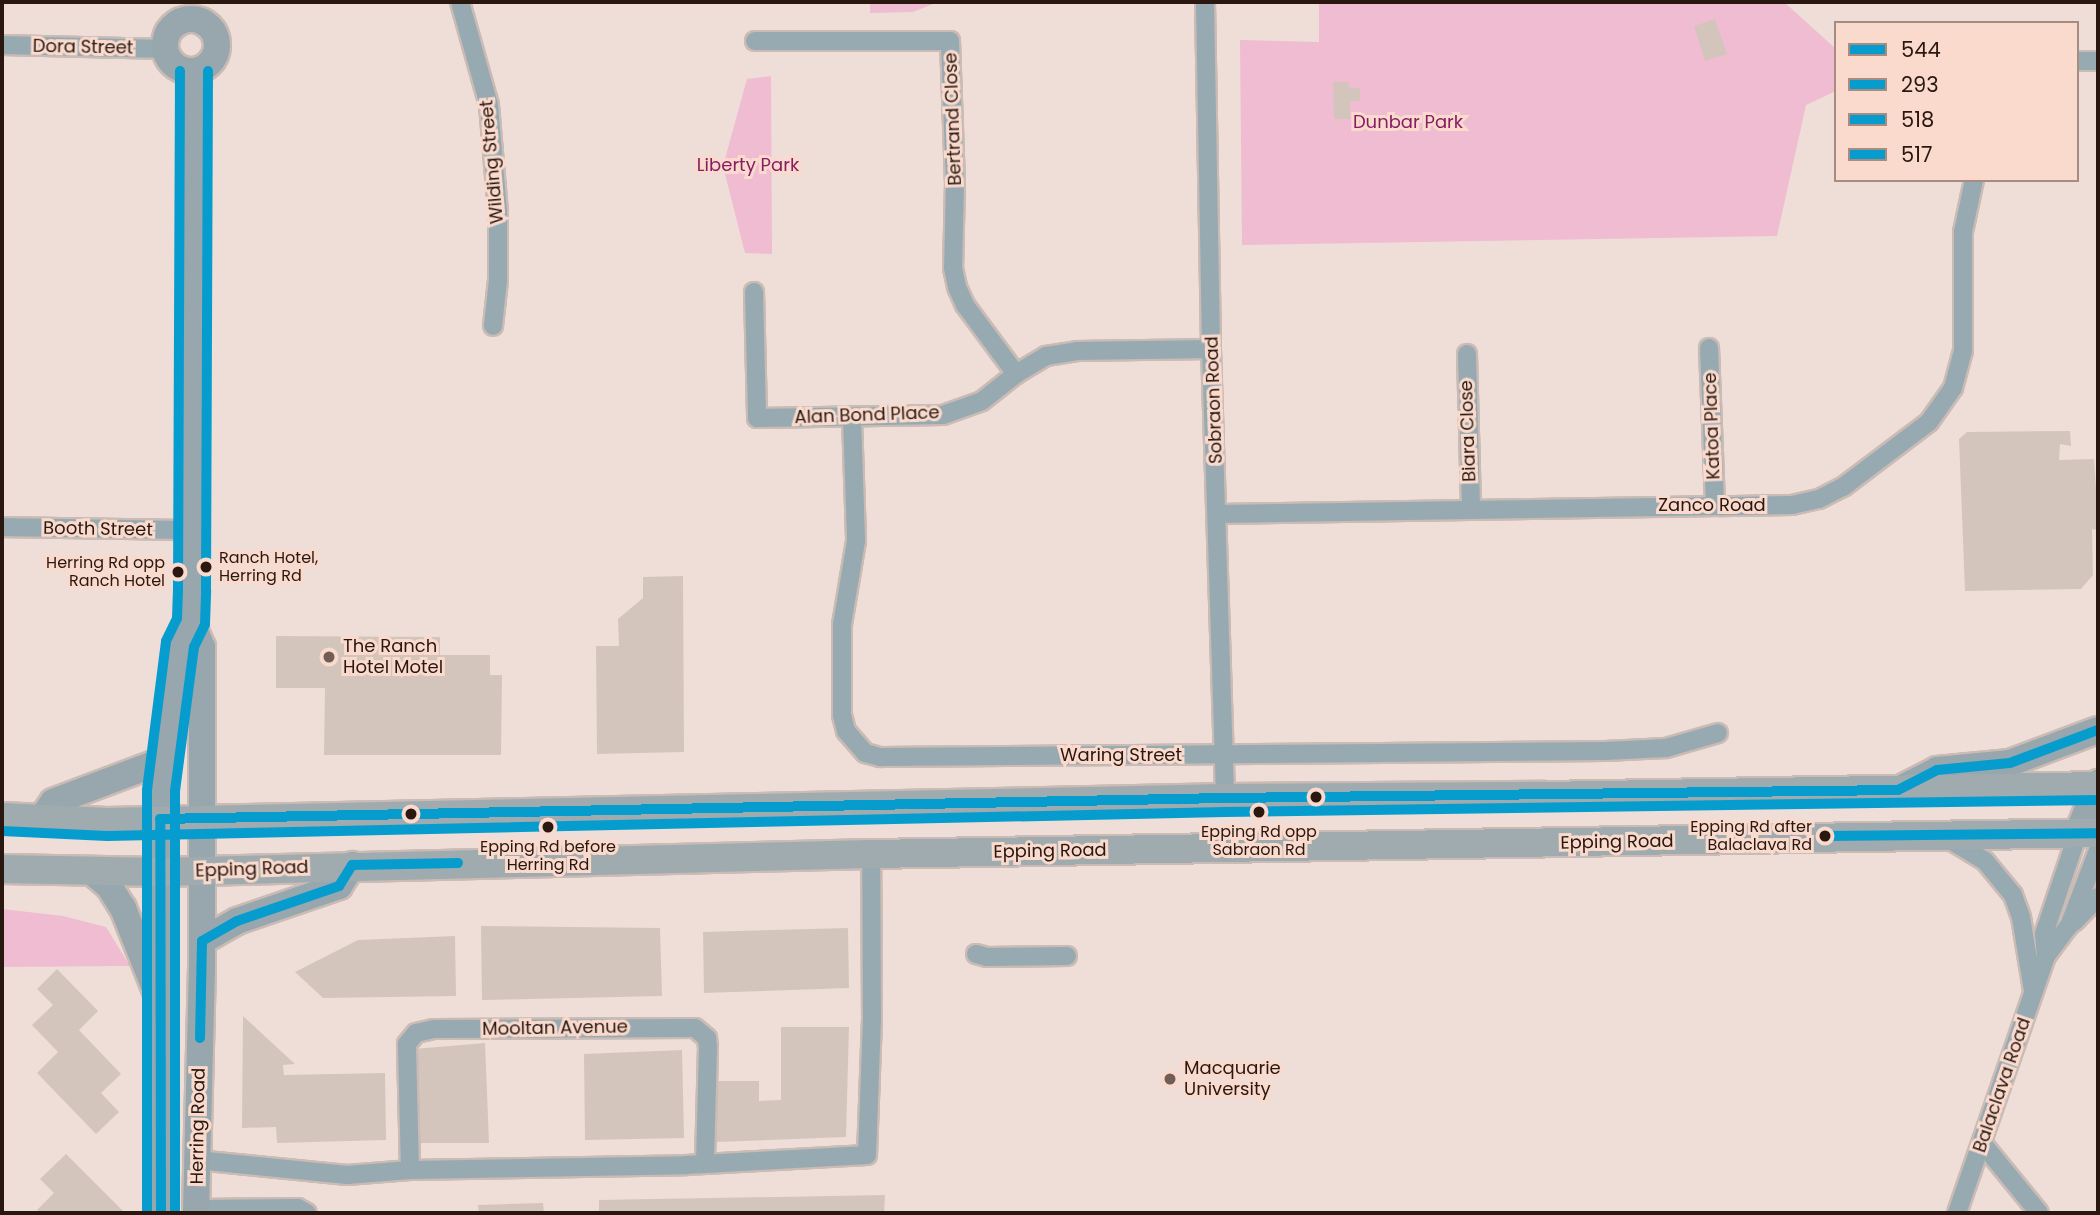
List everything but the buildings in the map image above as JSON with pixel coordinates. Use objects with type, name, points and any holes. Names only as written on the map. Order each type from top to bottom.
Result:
[{"type":"main road","points":[[189,10],[206,24],[216,38],[215,55],[203,68],[194,71],[186,71],[172,63],[165,49],[168,33],[189,10]]},
{"type":"main road","name":"Herring Road","points":[[194,71],[194,530],[191,622],[202,647],[202,941],[196,1211]]},
{"type":"main road","name":"Herring Road","points":[[161,1213],[160,819],[164,760],[180,643],[191,622]]},
{"type":"main road","points":[[1898,790],[1937,770],[2010,764],[2098,730]]},
{"type":"main road","points":[[43,818],[53,802],[164,760]]},
{"type":"main road","points":[[2,817],[107,822],[1225,798],[2098,785]]},
{"type":"main road","name":"Balaclava Road","points":[[2092,839],[2098,785]]},
{"type":"main road","name":"Epping Road","points":[[2,869],[160,872],[352,865],[1939,834],[2092,839]]},
{"type":"main road","points":[[202,941],[237,921],[339,886],[352,865]]},
{"type":"main road","points":[[91,871],[109,886],[123,908],[160,999]]},
{"type":"street","name":"Wilding Street","points":[[460,2],[489,105],[498,212],[498,280],[493,326]]},
{"type":"street","name":"Sobraon Road","points":[[1205,2],[1211,349],[1225,798]]},
{"type":"street","name":"Bertrand Close","points":[[755,41],[950,41],[955,183],[953,268],[957,287],[965,304],[1016,374]]},
{"type":"street","name":"Dora Street","points":[[2,45],[165,49]]},
{"type":"street","points":[[2079,61],[2098,61]]},
{"type":"street","name":"Zanco Road","points":[[1218,514],[1793,505],[1819,499],[1843,487],[1929,422],[1953,388],[1963,351],[1963,232],[1974,182]]},
{"type":"street","name":"Alan Bond Place","points":[[754,292],[757,418],[943,415],[982,401],[1016,374],[1046,356],[1076,351],[1211,349]]},
{"type":"street","name":"Katoa Place","points":[[1709,348],[1715,505]]},
{"type":"street","name":"Biara Close","points":[[1467,354],[1471,508]]},
{"type":"street","name":"Waring Street","points":[[852,418],[856,541],[842,625],[842,715],[846,731],[865,753],[880,757],[1666,748],[1718,733]]},
{"type":"street","name":"Booth Street","points":[[2,527],[194,530]]},
{"type":"street","points":[[1939,834],[1984,861],[2013,895],[2021,917],[2034,993]]},
{"type":"street","name":"Balaclava Road","points":[[1957,1213],[2046,956],[2069,926],[2092,839]]},
{"type":"street","name":"Balaclava Road","points":[[2046,956],[2044,934],[2092,839]]},
{"type":"street","points":[[197,1160],[347,1175],[410,1170],[705,1163],[867,1155],[872,1019],[871,854]]},
{"type":"street","points":[[2069,926],[2098,897]]},
{"type":"street","points":[[976,954],[987,957],[1067,956]]},
{"type":"street","name":"Mooltan Avenue","points":[[410,1170],[407,1044],[416,1032],[433,1029],[695,1028],[706,1038],[708,1047],[705,1163]]},
{"type":"street","points":[[1982,1143],[2039,1213]]},
{"type":"street","points":[[196,1211],[298,1208],[307,1213]]},
{"type":"green space","points":[[870,2],[938,2],[913,12],[870,13]]},
{"type":"green space","name":"Dunbar Park","points":[[1319,2],[1784,2],[1834,47],[1834,92],[1806,105],[1777,236],[1242,245],[1240,40],[1319,42]]},
{"type":"green space","name":"Liberty Park","points":[[771,76],[772,254],[745,253],[723,166],[747,79]]},
{"type":"green space","points":[[2,909],[63,916],[106,927],[130,966],[2,967]]},
{"type":"transit line","name":"517","points":[[147,1213],[147,790],[166,641],[177,618],[178,590],[180,71]]},
{"type":"transit line","name":"518","points":[[175,1213],[175,791],[194,647],[205,624],[206,590],[208,71]]},
{"type":"transit line","name":"544","points":[[161,1213],[160,819],[1225,798],[1898,790],[1937,770],[2010,763],[2098,730]]},
{"type":"transit line","name":"293","points":[[2,831],[107,836],[1225,812],[2098,800]]},
{"type":"transit line","name":"544","points":[[1825,836],[2098,833]]},
{"type":"transit line","name":"544","points":[[200,1038],[202,941],[237,921],[339,886],[352,865],[458,863]]},
{"type":"place","name":"Ranch Hotel, Herring Rd","points":[[206,567]]},
{"type":"place","name":"Herring Rd opp Ranch Hotel","points":[[178,572]]},
{"type":"place","name":"The Ranch Hotel Motel","points":[[329,657]]},
{"type":"place","name":"Epping Rd opp Sabraon Rd","points":[[1259,812]]},
{"type":"place","name":"Epping Rd before Herring Rd","points":[[548,827]]},
{"type":"place","name":"Epping Rd after Balaclava Rd","points":[[1825,836]]},
{"type":"place","name":"Macquarie University","points":[[1170,1079]]}]
